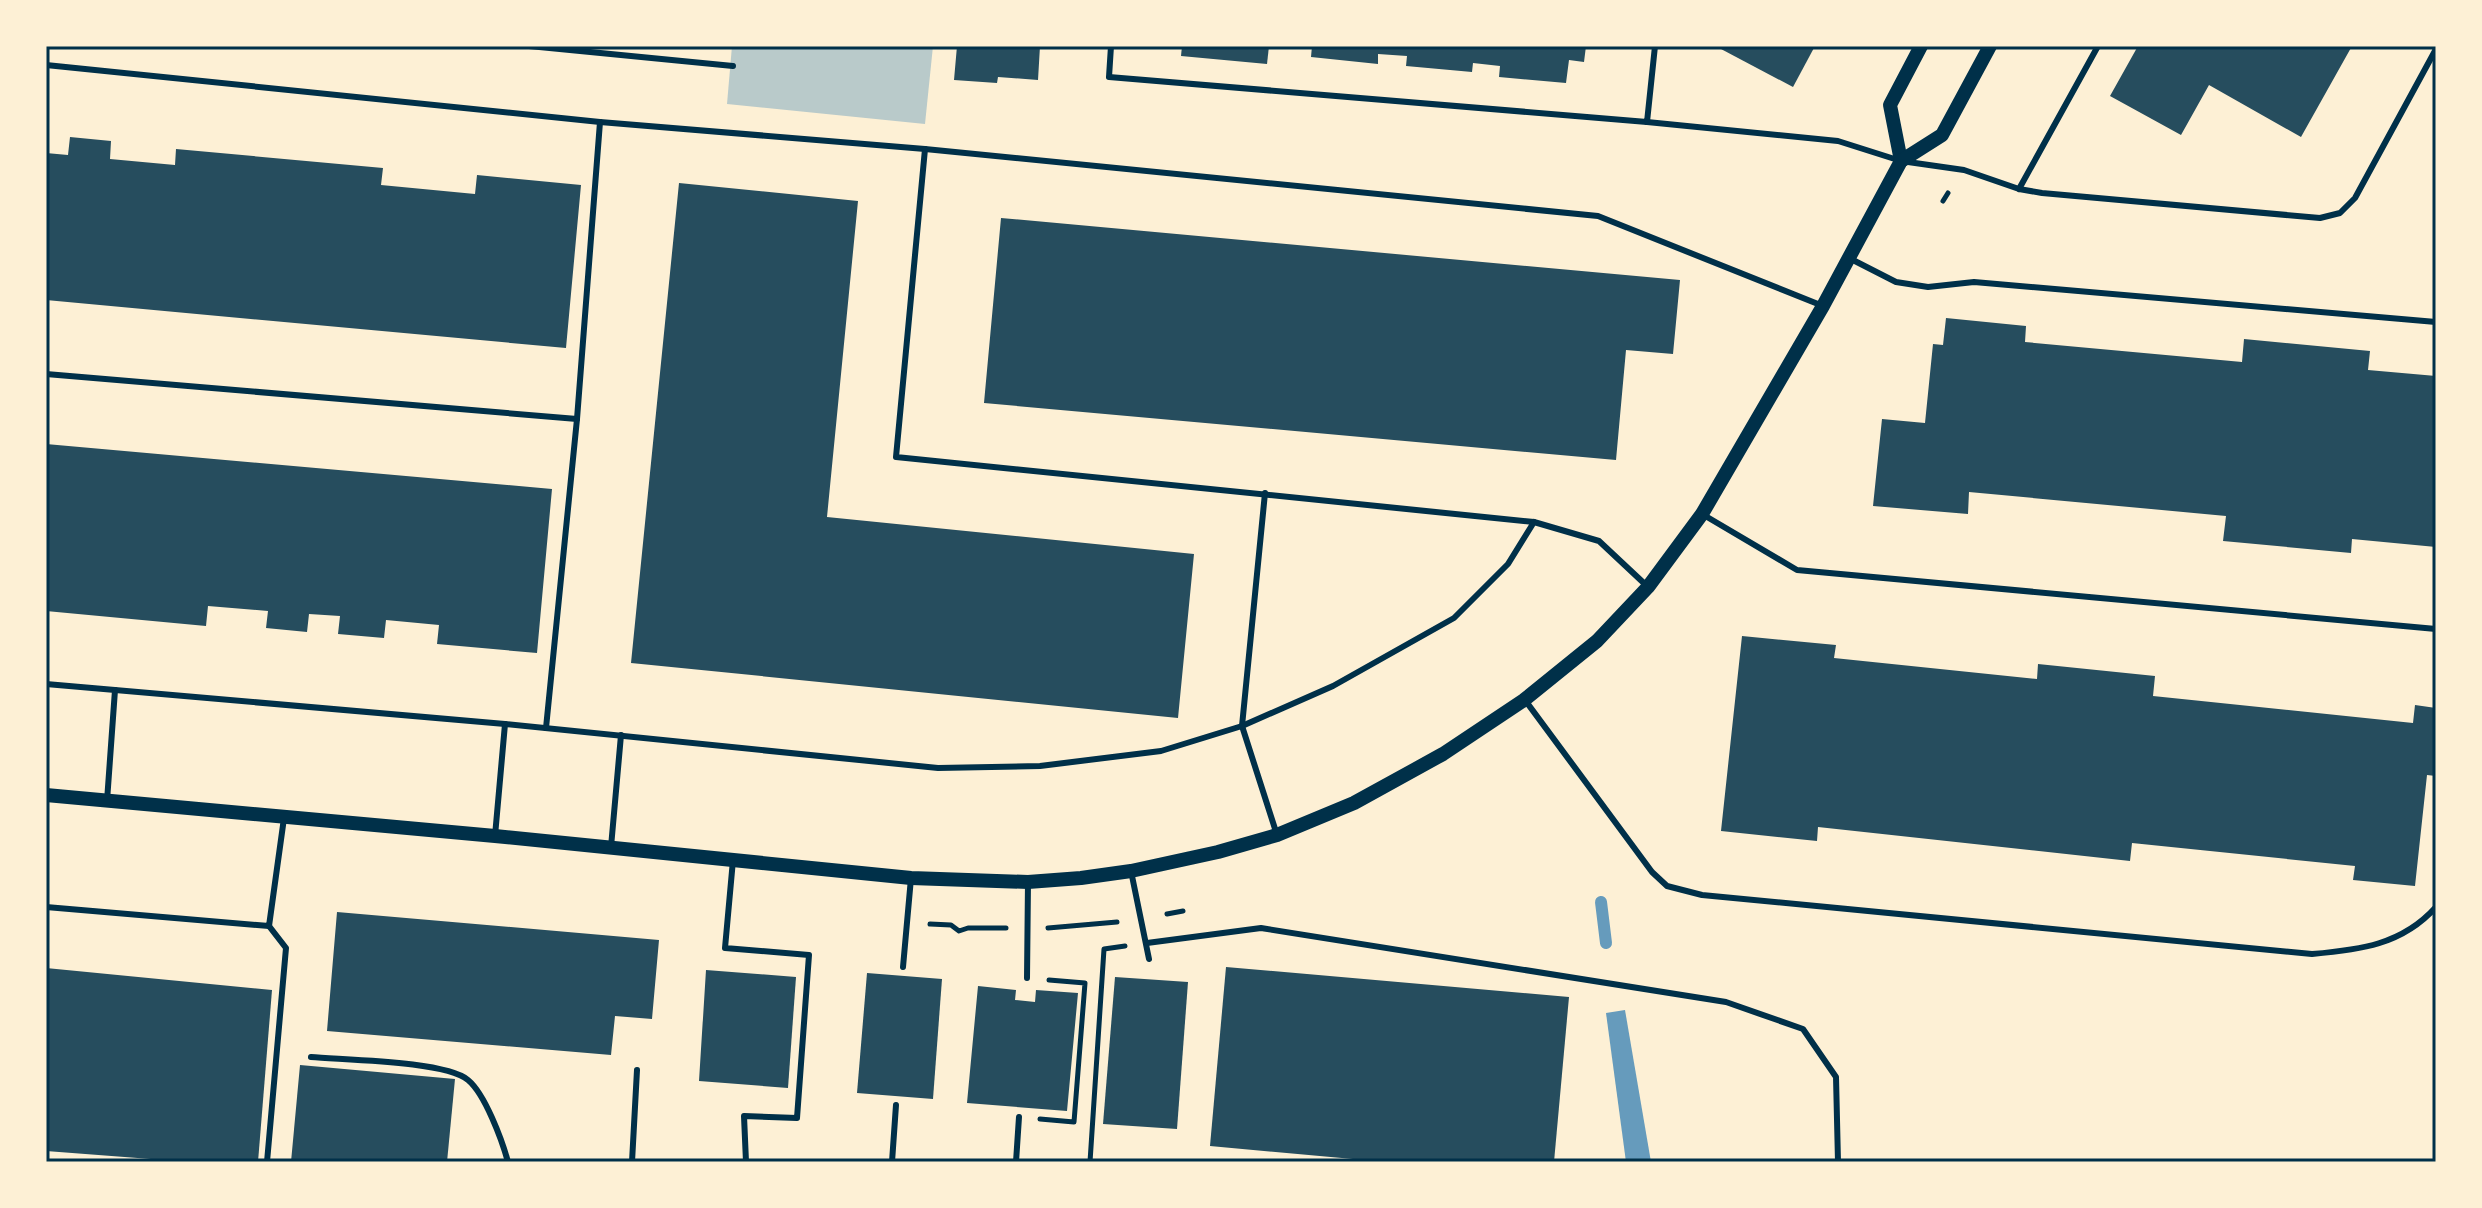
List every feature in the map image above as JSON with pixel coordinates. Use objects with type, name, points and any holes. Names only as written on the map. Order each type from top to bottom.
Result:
[{"type":"street","points":[[1901,161],[1890,105],[1921,46]]},
{"type":"street","points":[[46,795],[911,878],[1028,882],[1131,871],[1277,835],[1354,803],[1443,754],[1524,700],[1597,641],[1648,587],[1702,514],[1823,306],[1901,161],[1942,135],[1990,46]]},
{"type":"lane","points":[[529,46],[733,66]]},
{"type":"lane","points":[[1111,46],[1109,77],[1838,141],[1901,161],[1964,170],[2019,189],[2320,218],[2340,213],[2355,198],[2436,49]]},
{"type":"lane","points":[[1647,122],[1655,46]]},
{"type":"lane","points":[[2019,189],[2098,46]]},
{"type":"lane","points":[[46,65],[600,122],[925,149],[1598,216],[1823,306]]},
{"type":"lane","points":[[546,728],[577,419],[600,122]]},
{"type":"lane","points":[[925,149],[896,457],[1534,522],[1599,541],[1648,587]]},
{"type":"lane","points":[[1849,258],[1896,282],[1928,287],[1974,282],[2436,322]]},
{"type":"lane","points":[[46,374],[577,419]]},
{"type":"lane","points":[[1265,493],[1242,726],[1277,835]]},
{"type":"lane","points":[[1702,514],[1797,570],[2436,629]]},
{"type":"lane","points":[[46,684],[505,724],[938,768],[1040,766],[1161,751],[1242,726],[1333,686],[1454,618],[1508,564],[1534,522]]},
{"type":"lane","points":[[107,801],[115,690]]},
{"type":"lane","points":[[1524,700],[1652,872],[1667,886],[1702,895],[2312,954],[2362,950],[2400,935],[2436,907]]},
{"type":"lane","points":[[495,836],[505,724]]},
{"type":"lane","points":[[611,847],[621,735]]},
{"type":"lane","points":[[267,1162],[286,948],[269,926],[285,816]]},
{"type":"lane","points":[[733,860],[725,948],[809,955],[797,1118],[744,1116],[746,1162]]},
{"type":"lane","points":[[1131,871],[1149,959]]},
{"type":"lane","points":[[903,967],[911,878]]},
{"type":"lane","points":[[1027,978],[1028,882]]},
{"type":"lane","points":[[46,907],[269,926]]},
{"type":"lane","points":[[1147,943],[1261,928],[1726,1002],[1803,1029],[1836,1077],[1838,1162]]},
{"type":"lane","points":[[311,1057],[449,1069],[469,1080],[488,1109],[508,1162]]},
{"type":"lane","points":[[632,1162],[637,1070]]},
{"type":"lane","points":[[892,1162],[896,1105]]},
{"type":"lane","points":[[1016,1162],[1019,1117]]},
{"type":"path","points":[[1943,201],[1948,193]]},
{"type":"path","points":[[1090,1162],[1104,949],[1147,943]]},
{"type":"path","points":[[1019,1117],[1074,1122],[1085,983],[1027,978]]},
{"type":"shaded area","points":[[732,46],[933,46],[925,124],[727,104]]},
{"type":"water","points":[[1625,1010],[1651,1162],[1626,1162],[1606,1013]]},
{"type":"building","points":[[957,46],[1040,46],[1038,80],[998,77],[997,83],[954,80]]},
{"type":"building","points":[[1182,46],[1269,46],[1267,64],[1181,56]]},
{"type":"building","points":[[1312,46],[1586,46],[1584,62],[1569,60],[1566,83],[1499,77],[1500,66],[1473,63],[1472,72],[1406,66],[1407,56],[1378,54],[1378,64],[1311,57]]},
{"type":"building","points":[[1722,46],[1815,46],[1793,87],[1721,49]]},
{"type":"building","points":[[2138,46],[2352,46],[2301,137],[2209,85],[2181,135],[2110,96]]},
{"type":"building","points":[[70,137],[111,141],[110,159],[175,165],[176,149],[383,168],[381,185],[475,194],[477,175],[581,185],[566,348],[46,300],[46,153],[68,155]]},
{"type":"building","points":[[679,183],[858,201],[827,517],[1194,554],[1178,718],[631,663]]},
{"type":"building","points":[[1001,218],[1680,280],[1673,354],[1626,350],[1616,460],[984,403]]},
{"type":"building","points":[[1946,318],[2026,326],[2025,342],[2242,362],[2244,339],[2370,351],[2368,370],[2436,376],[2436,547],[2352,539],[2351,553],[2223,541],[2226,516],[1969,492],[1968,514],[1873,506],[1882,419],[1925,423],[1933,344],[1943,345]]},
{"type":"building","points":[[46,444],[552,489],[537,653],[437,644],[439,625],[386,620],[384,638],[338,634],[340,616],[309,614],[307,632],[266,628],[268,611],[208,606],[206,626],[46,611]]},
{"type":"building","points":[[1742,636],[1836,645],[1834,658],[2037,679],[2038,664],[2155,676],[2153,696],[2413,723],[2415,705],[2436,708],[2436,776],[2427,775],[2415,886],[2353,880],[2355,866],[2132,843],[2130,861],[1818,827],[1817,841],[1721,831]]},
{"type":"building","points":[[337,912],[659,940],[652,1019],[615,1016],[611,1055],[327,1031]]},
{"type":"building","points":[[1226,967],[1569,997],[1554,1162],[1386,1162],[1210,1146]]},
{"type":"building","points":[[46,968],[272,990],[258,1162],[190,1162],[46,1151]]},
{"type":"building","points":[[706,970],[796,977],[788,1088],[699,1081]]},
{"type":"building","points":[[867,973],[942,979],[933,1099],[857,1093]]},
{"type":"building","points":[[1115,977],[1188,982],[1177,1129],[1103,1124]]},
{"type":"building","points":[[978,986],[1016,990],[1015,1000],[1035,1002],[1036,990],[1078,993],[1067,1111],[967,1103]]},
{"type":"building","points":[[300,1065],[455,1079],[447,1162],[291,1162]]},
{"type":"waterway","points":[[1601,902],[1606,943]]}]
